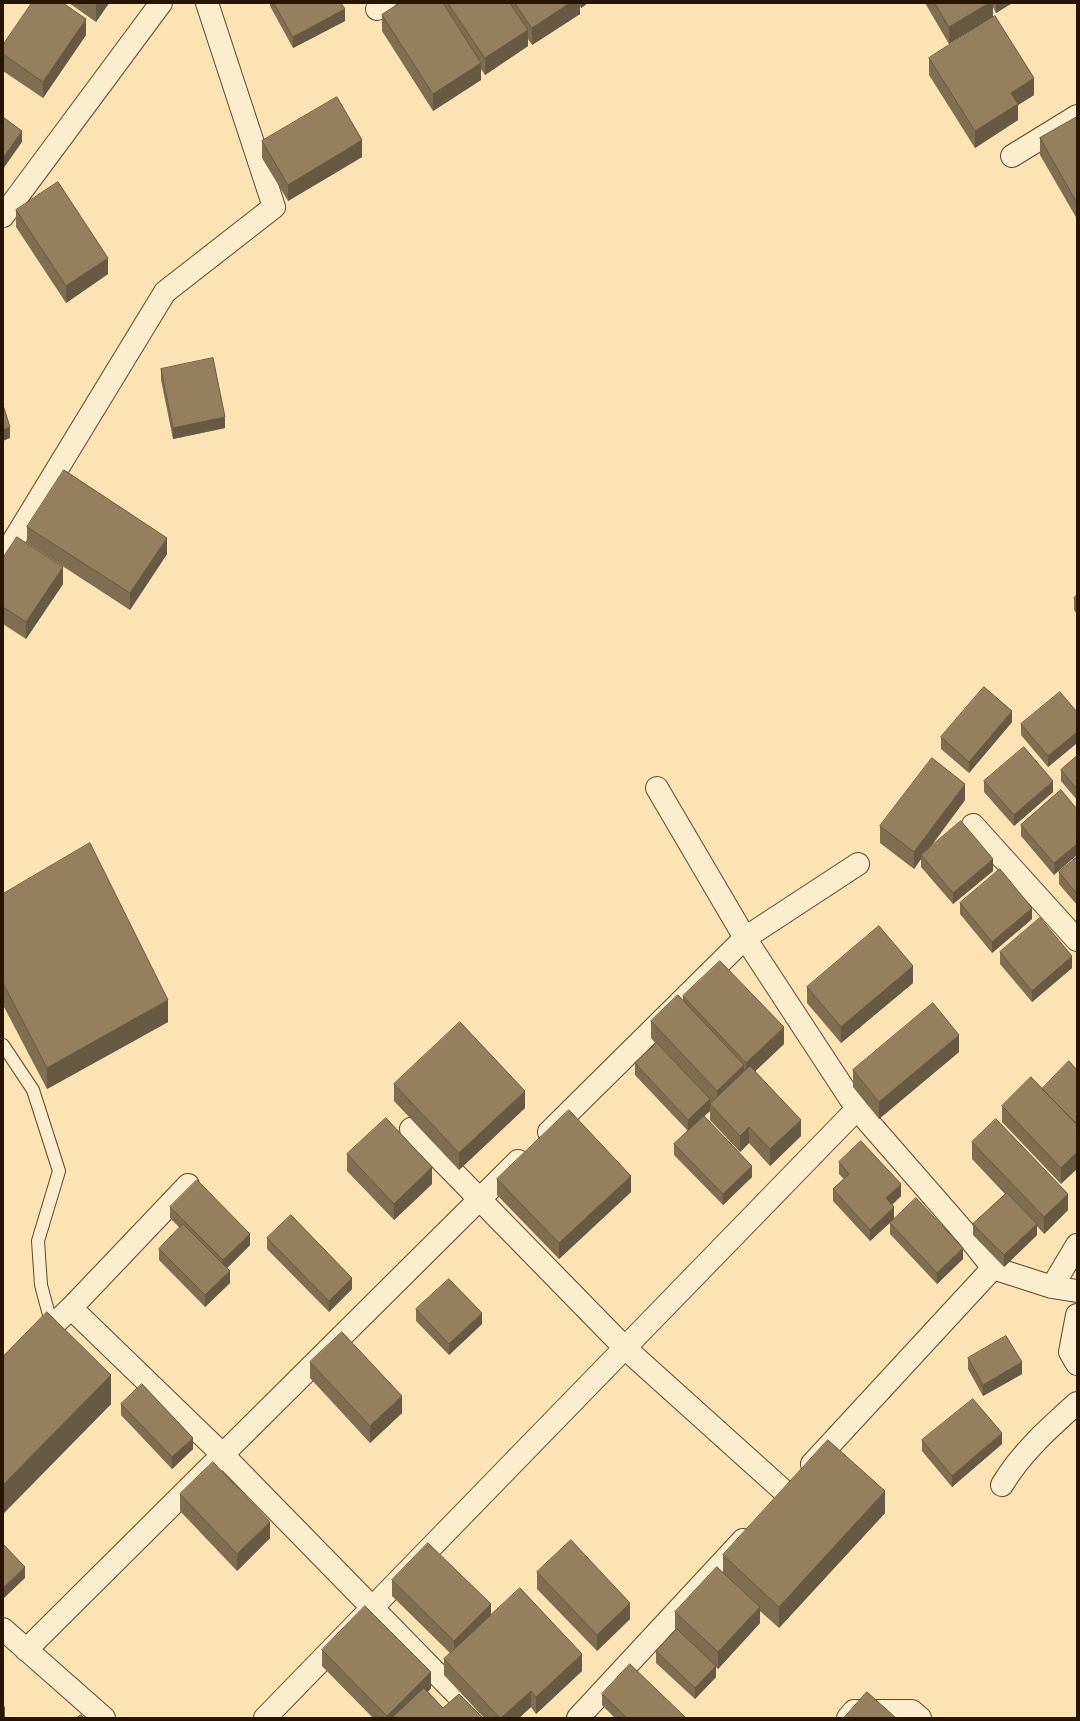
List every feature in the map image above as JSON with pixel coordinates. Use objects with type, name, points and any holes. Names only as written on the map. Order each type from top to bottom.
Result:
[{"type":"street","points":[[3,216],[160,3]]},
{"type":"street","points":[[3,558],[165,292],[274,207],[207,3]]},
{"type":"street","points":[[1012,156],[1077,116]]},
{"type":"street","points":[[658,788],[745,938],[857,1109],[966,1234],[993,1268],[1052,1288],[1077,1291]]},
{"type":"street","points":[[973,825],[1077,940]]},
{"type":"street","points":[[26,1650],[222,1454],[745,938],[858,864]]},
{"type":"street","points":[[265,1718],[857,1109]]},
{"type":"street","points":[[411,1129],[625,1348],[786,1493]]},
{"type":"street","points":[[3,1374],[71,1308],[188,1185]]},
{"type":"street","points":[[1052,1288],[1077,1246]]},
{"type":"street","points":[[770,1510],[993,1268]]},
{"type":"street","points":[[71,1308],[222,1454],[480,1718]]},
{"type":"street","points":[[1077,1315],[1070,1352],[1077,1364]]},
{"type":"street","points":[[1002,1486],[1012,1468],[1046,1430],[1077,1403]]},
{"type":"street","points":[[578,1718],[754,1528]]},
{"type":"street","points":[[3,1629],[104,1718]]},
{"type":"street","points":[[848,1718],[854,1711],[912,1712],[920,1718]]},
{"type":"lane","points":[[3,1045],[33,1090],[59,1171],[38,1241],[41,1285],[52,1326]]},
{"type":"building","points":[[32,3],[63,3],[86,19],[43,82],[3,54],[3,45]]},
{"type":"building","points":[[274,3],[341,3],[345,9],[293,37]]},
{"type":"building","points":[[400,3],[443,3],[481,63],[433,94],[382,15]]},
{"type":"building","points":[[448,3],[510,3],[528,30],[485,58]]},
{"type":"building","points":[[515,3],[570,3],[532,28]]},
{"type":"building","points":[[935,3],[989,3],[949,27]]},
{"type":"building","points":[[995,16],[1034,78],[1011,93],[1018,104],[975,131],[929,58]]},
{"type":"building","points":[[337,97],[362,140],[288,185],[262,141]]},
{"type":"building","points":[[3,117],[22,131],[3,158]]},
{"type":"building","points":[[1077,117],[1077,203],[1040,138]]},
{"type":"building","points":[[58,182],[108,258],[66,286],[16,210]]},
{"type":"building","points":[[213,358],[225,417],[173,428],[161,369]]},
{"type":"building","points":[[3,405],[10,427],[3,430]]},
{"type":"building","points":[[64,470],[167,538],[130,593],[27,527]]},
{"type":"building","points":[[17,537],[63,567],[26,622],[3,607],[3,558]]},
{"type":"building","points":[[1077,595],[1077,602],[1074,598]]},
{"type":"building","points":[[984,687],[1012,711],[969,762],[941,737]]},
{"type":"building","points":[[1060,692],[1077,712],[1077,732],[1048,756],[1021,724]]},
{"type":"building","points":[[1024,747],[1053,781],[1014,815],[984,781]]},
{"type":"building","points":[[1077,756],[1077,789],[1061,770]]},
{"type":"building","points":[[932,758],[965,784],[914,852],[880,826]]},
{"type":"building","points":[[1061,790],[1077,809],[1077,844],[1054,863],[1021,825]]},
{"type":"building","points":[[961,821],[993,859],[953,893],[921,855]]},
{"type":"building","points":[[90,843],[168,1000],[47,1068],[3,983],[3,894]]},
{"type":"building","points":[[1077,857],[1077,894],[1059,872]]},
{"type":"building","points":[[1000,869],[1032,908],[992,942],[960,903]]},
{"type":"building","points":[[1040,918],[1072,956],[1032,991],[1000,952]]},
{"type":"building","points":[[879,926],[913,966],[841,1027],[807,987]]},
{"type":"building","points":[[720,961],[784,1027],[746,1063],[683,996]]},
{"type":"building","points":[[678,995],[744,1065],[717,1091],[651,1021]]},
{"type":"building","points":[[933,1003],[959,1035],[879,1102],[853,1070]]},
{"type":"building","points":[[460,1022],[525,1091],[459,1153],[394,1084]]},
{"type":"building","points":[[657,1043],[710,1099],[688,1120],[635,1063]]},
{"type":"building","points":[[1069,1061],[1077,1070],[1077,1124],[1042,1089]]},
{"type":"building","points":[[750,1066],[801,1120],[770,1149],[749,1127],[740,1136],[710,1104]]},
{"type":"building","points":[[1031,1077],[1077,1125],[1077,1152],[1061,1168],[1002,1106]]},
{"type":"building","points":[[569,1110],[631,1176],[559,1243],[497,1179]]},
{"type":"building","points":[[704,1116],[752,1166],[723,1194],[674,1144]]},
{"type":"building","points":[[386,1118],[432,1167],[394,1204],[347,1154]]},
{"type":"building","points":[[996,1119],[1068,1194],[1044,1217],[972,1142]]},
{"type":"building","points":[[861,1141],[901,1184],[886,1198],[894,1207],[870,1230],[833,1189],[849,1174],[839,1162]]},
{"type":"building","points":[[197,1180],[250,1234],[223,1260],[170,1207]]},
{"type":"building","points":[[1007,1193],[1037,1224],[1004,1255],[973,1224]]},
{"type":"building","points":[[916,1198],[963,1248],[937,1273],[890,1223]]},
{"type":"building","points":[[291,1215],[352,1278],[329,1301],[267,1238]]},
{"type":"building","points":[[183,1224],[230,1271],[205,1295],[159,1249]]},
{"type":"building","points":[[449,1279],[482,1313],[449,1344],[416,1309]]},
{"type":"building","points":[[47,1312],[111,1375],[4,1484],[3,1357]]},
{"type":"building","points":[[342,1332],[402,1396],[370,1426],[310,1362]]},
{"type":"building","points":[[1006,1336],[1022,1362],[983,1385],[968,1358]]},
{"type":"building","points":[[142,1384],[193,1438],[172,1457],[121,1404]]},
{"type":"building","points":[[973,1399],[1002,1433],[952,1476],[922,1440]]},
{"type":"building","points":[[828,1440],[885,1491],[779,1607],[723,1555]]},
{"type":"building","points":[[213,1462],[270,1522],[237,1554],[180,1494]]},
{"type":"building","points":[[571,1540],[630,1603],[597,1635],[537,1572]]},
{"type":"building","points":[[428,1543],[491,1604],[454,1641],[392,1580]]},
{"type":"building","points":[[3,1544],[25,1567],[3,1588]]},
{"type":"building","points":[[717,1567],[760,1607],[718,1652],[675,1612]]},
{"type":"building","points":[[520,1588],[582,1654],[536,1697],[531,1691],[500,1718],[444,1659]]},
{"type":"building","points":[[365,1606],[431,1672],[387,1716],[322,1650]]},
{"type":"building","points":[[677,1629],[716,1666],[695,1688],[656,1651]]},
{"type":"building","points":[[630,1664],[685,1717],[627,1718],[602,1694]]},
{"type":"building","points":[[424,1688],[443,1708],[459,1694],[483,1718],[392,1718]]},
{"type":"building","points":[[867,1692],[896,1718],[844,1718]]},
{"type":"building","points":[[81,1715],[84,1718],[77,1718]]}]
